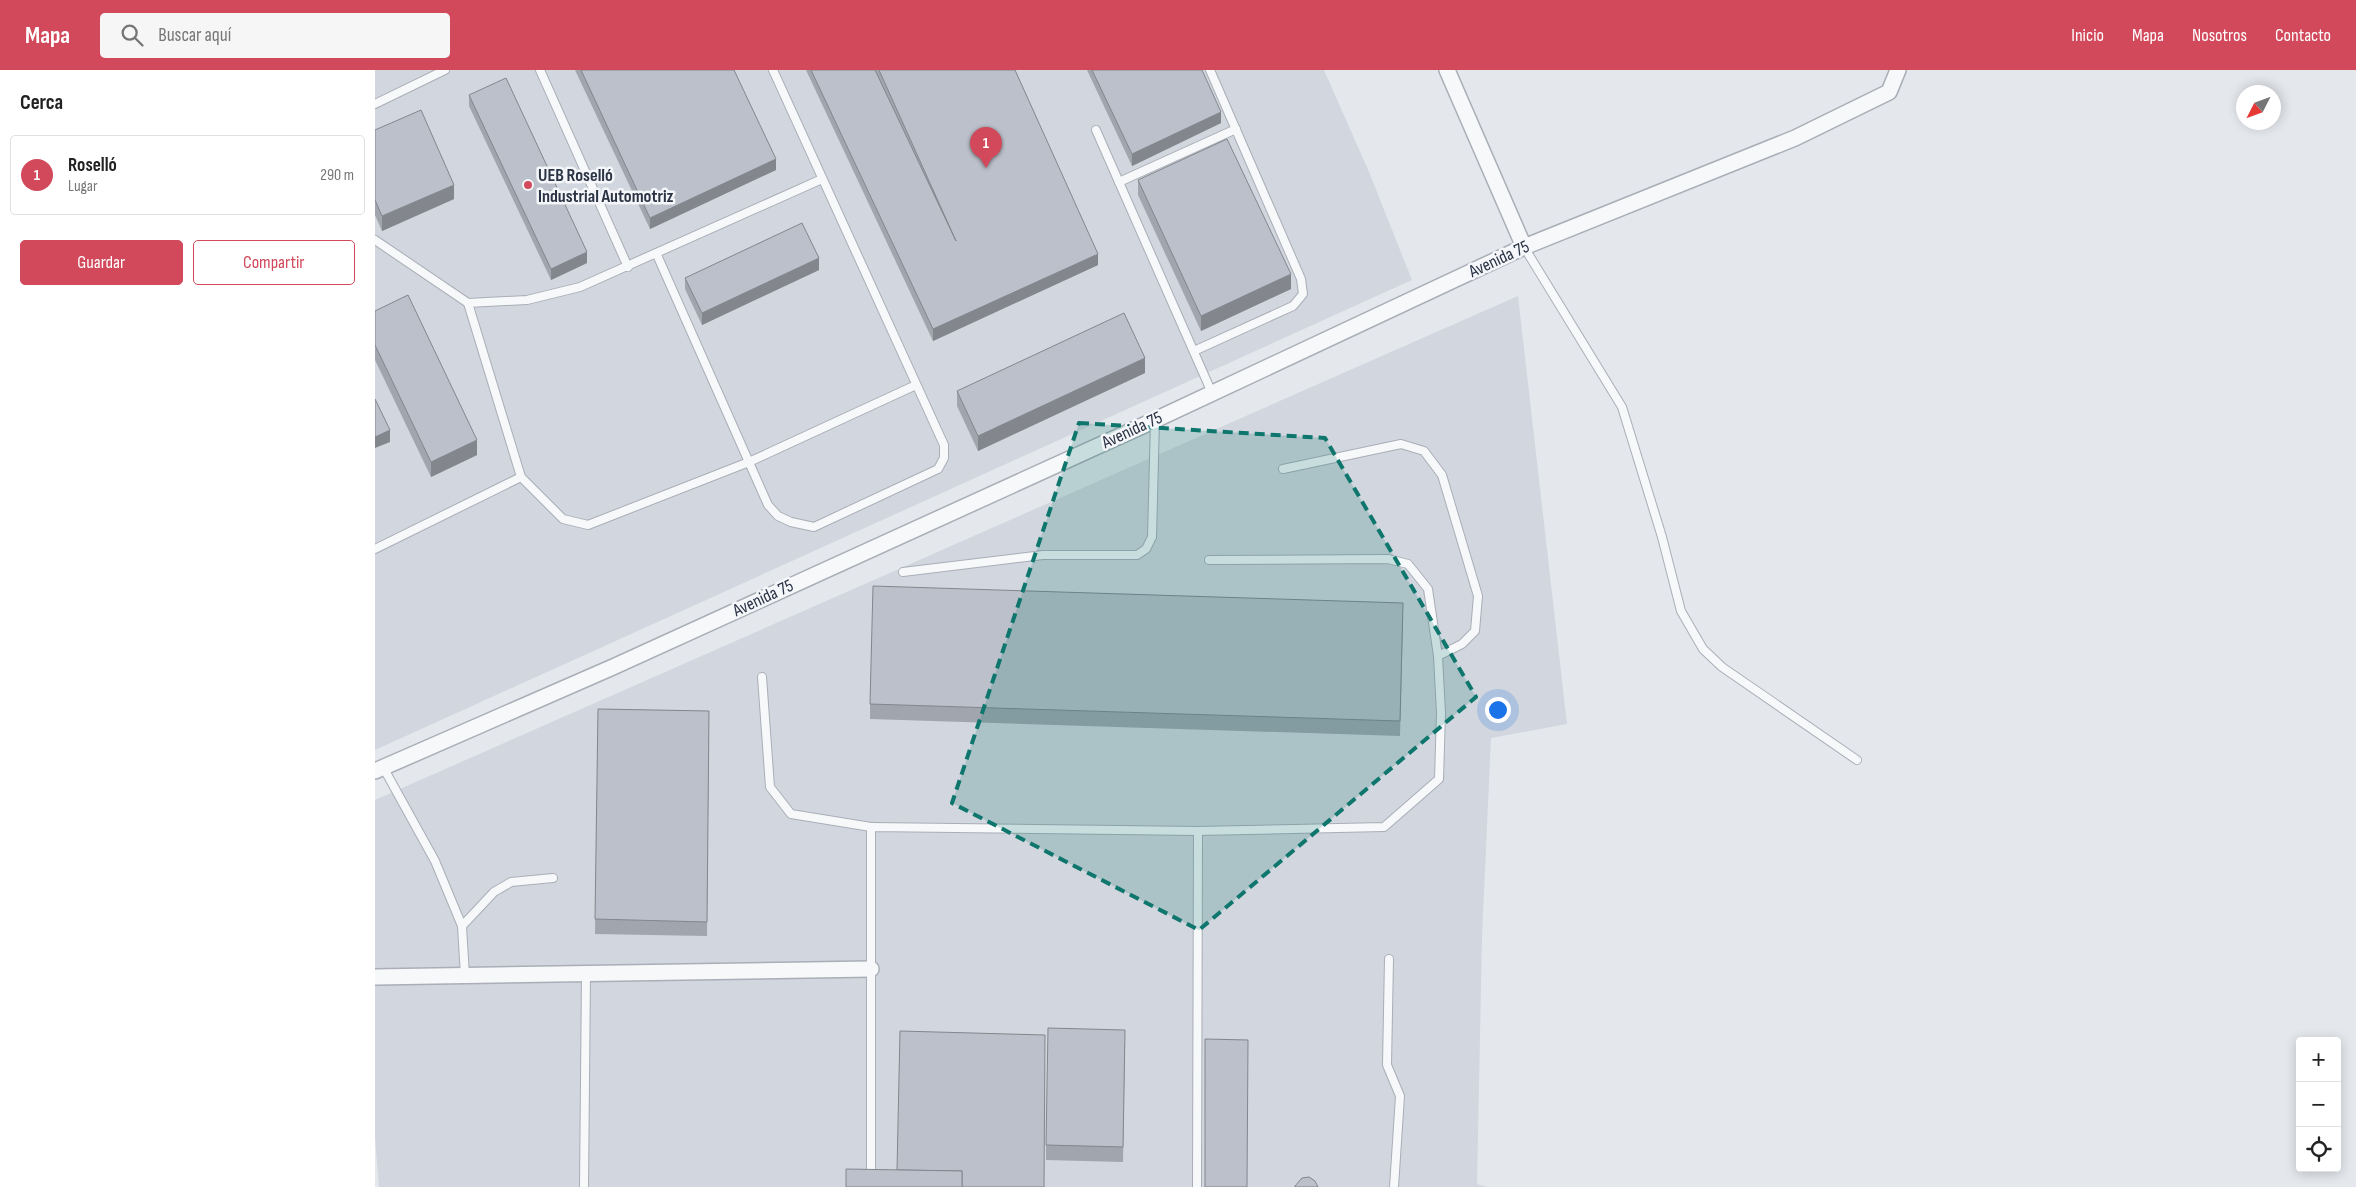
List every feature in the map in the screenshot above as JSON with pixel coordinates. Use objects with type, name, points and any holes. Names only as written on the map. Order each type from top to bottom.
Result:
[{"type":"street","points":[[1447,70],[1524,246]]},
{"type":"street","name":"Avenida 75","points":[[379,769],[613,667],[1155,420],[1524,246],[1795,138],[1889,92],[1897,70]]},
{"type":"street","points":[[375,977],[871,969]]},
{"type":"lane","points":[[375,104],[445,70]]},
{"type":"lane","points":[[540,70],[628,267]]},
{"type":"lane","points":[[657,254],[768,505],[778,516],[791,522],[814,527],[938,468],[944,458],[944,445],[773,70]]},
{"type":"lane","points":[[1194,351],[1293,306],[1303,294],[1301,279],[1210,70]]},
{"type":"lane","points":[[1096,130],[1212,393]]},
{"type":"lane","points":[[1119,182],[1236,130]]},
{"type":"lane","points":[[375,240],[468,303],[527,300],[580,287],[657,254],[822,178]]},
{"type":"lane","points":[[1524,246],[1622,407],[1662,537],[1681,611],[1703,649],[1722,666],[1857,760]]},
{"type":"lane","points":[[468,303],[521,477],[563,518],[588,526],[749,462],[916,385]]},
{"type":"lane","points":[[903,572],[1043,555],[1137,555],[1146,549],[1152,538],[1155,420]]},
{"type":"lane","points":[[1283,469],[1401,444],[1424,450],[1442,475],[1478,596],[1475,631],[1462,644],[1438,656]]},
{"type":"lane","points":[[375,549],[521,477]]},
{"type":"lane","points":[[762,677],[770,787],[791,814],[871,827],[1198,830],[1384,827],[1439,779],[1441,713],[1438,656],[1428,589],[1408,564],[1388,559],[1209,560]]},
{"type":"lane","points":[[379,769],[435,862],[463,926],[465,976]]},
{"type":"lane","points":[[871,827],[871,1184]]},
{"type":"lane","points":[[1197,1187],[1198,830]]},
{"type":"lane","points":[[463,926],[494,892],[511,882],[553,878]]},
{"type":"lane","points":[[1389,959],[1387,1065],[1400,1096],[1394,1187]]},
{"type":"lane","points":[[583,1187],[586,974]]},
{"type":"highlighted area","points":[[1079,423],[1325,438],[1476,697],[1199,930],[952,803]]},
{"type":"shaded area","points":[[375,70],[1324,70],[1369,172],[1412,280],[375,750]]},
{"type":"shaded area","points":[[1518,296],[1567,724],[1491,738],[1482,937],[1477,1184],[1487,1187],[379,1187],[375,1137],[375,800]]},
{"type":"building","points":[[581,70],[734,70],[776,159],[650,218]]},
{"type":"building","points":[[811,70],[875,70],[956,241],[879,70],[1015,70],[1098,254],[933,329]]},
{"type":"building","points":[[1092,70],[1202,70],[1221,112],[1132,154]]},
{"type":"building","name":"UEB Roselló Industrial Automotriz","points":[[506,78],[587,252],[551,269],[469,95]]},
{"type":"building","points":[[421,110],[454,185],[382,216],[375,200],[375,130]]},
{"type":"building","points":[[1227,139],[1291,274],[1201,316],[1138,180]]},
{"type":"building","points":[[802,223],[819,258],[702,313],[685,278]]},
{"type":"building","points":[[408,295],[477,440],[431,462],[375,345],[375,311]]},
{"type":"building","points":[[1124,313],[1145,358],[978,436],[957,391]]},
{"type":"building","points":[[375,399],[390,430],[375,437]]},
{"type":"building","points":[[873,586],[1403,603],[1400,721],[870,704]]},
{"type":"building","points":[[598,709],[709,711],[707,922],[595,919]]},
{"type":"building","points":[[1048,1028],[1125,1030],[1123,1147],[1046,1145]]},
{"type":"building","points":[[900,1031],[1045,1035],[1044,1187],[962,1187],[962,1171],[897,1170]]},
{"type":"building","points":[[1205,1039],[1248,1040],[1247,1187],[1205,1187]]},
{"type":"building","points":[[846,1169],[962,1171],[962,1187],[846,1187]]},
{"type":"building","points":[[1309,1177],[1315,1181],[1318,1187],[1295,1187],[1302,1178]]},
{"type":"place","name":"Roselló","points":[[986,168]]},
{"type":"place","name":"UEB Roselló Industrial Automotriz","points":[[528,185]]}]
